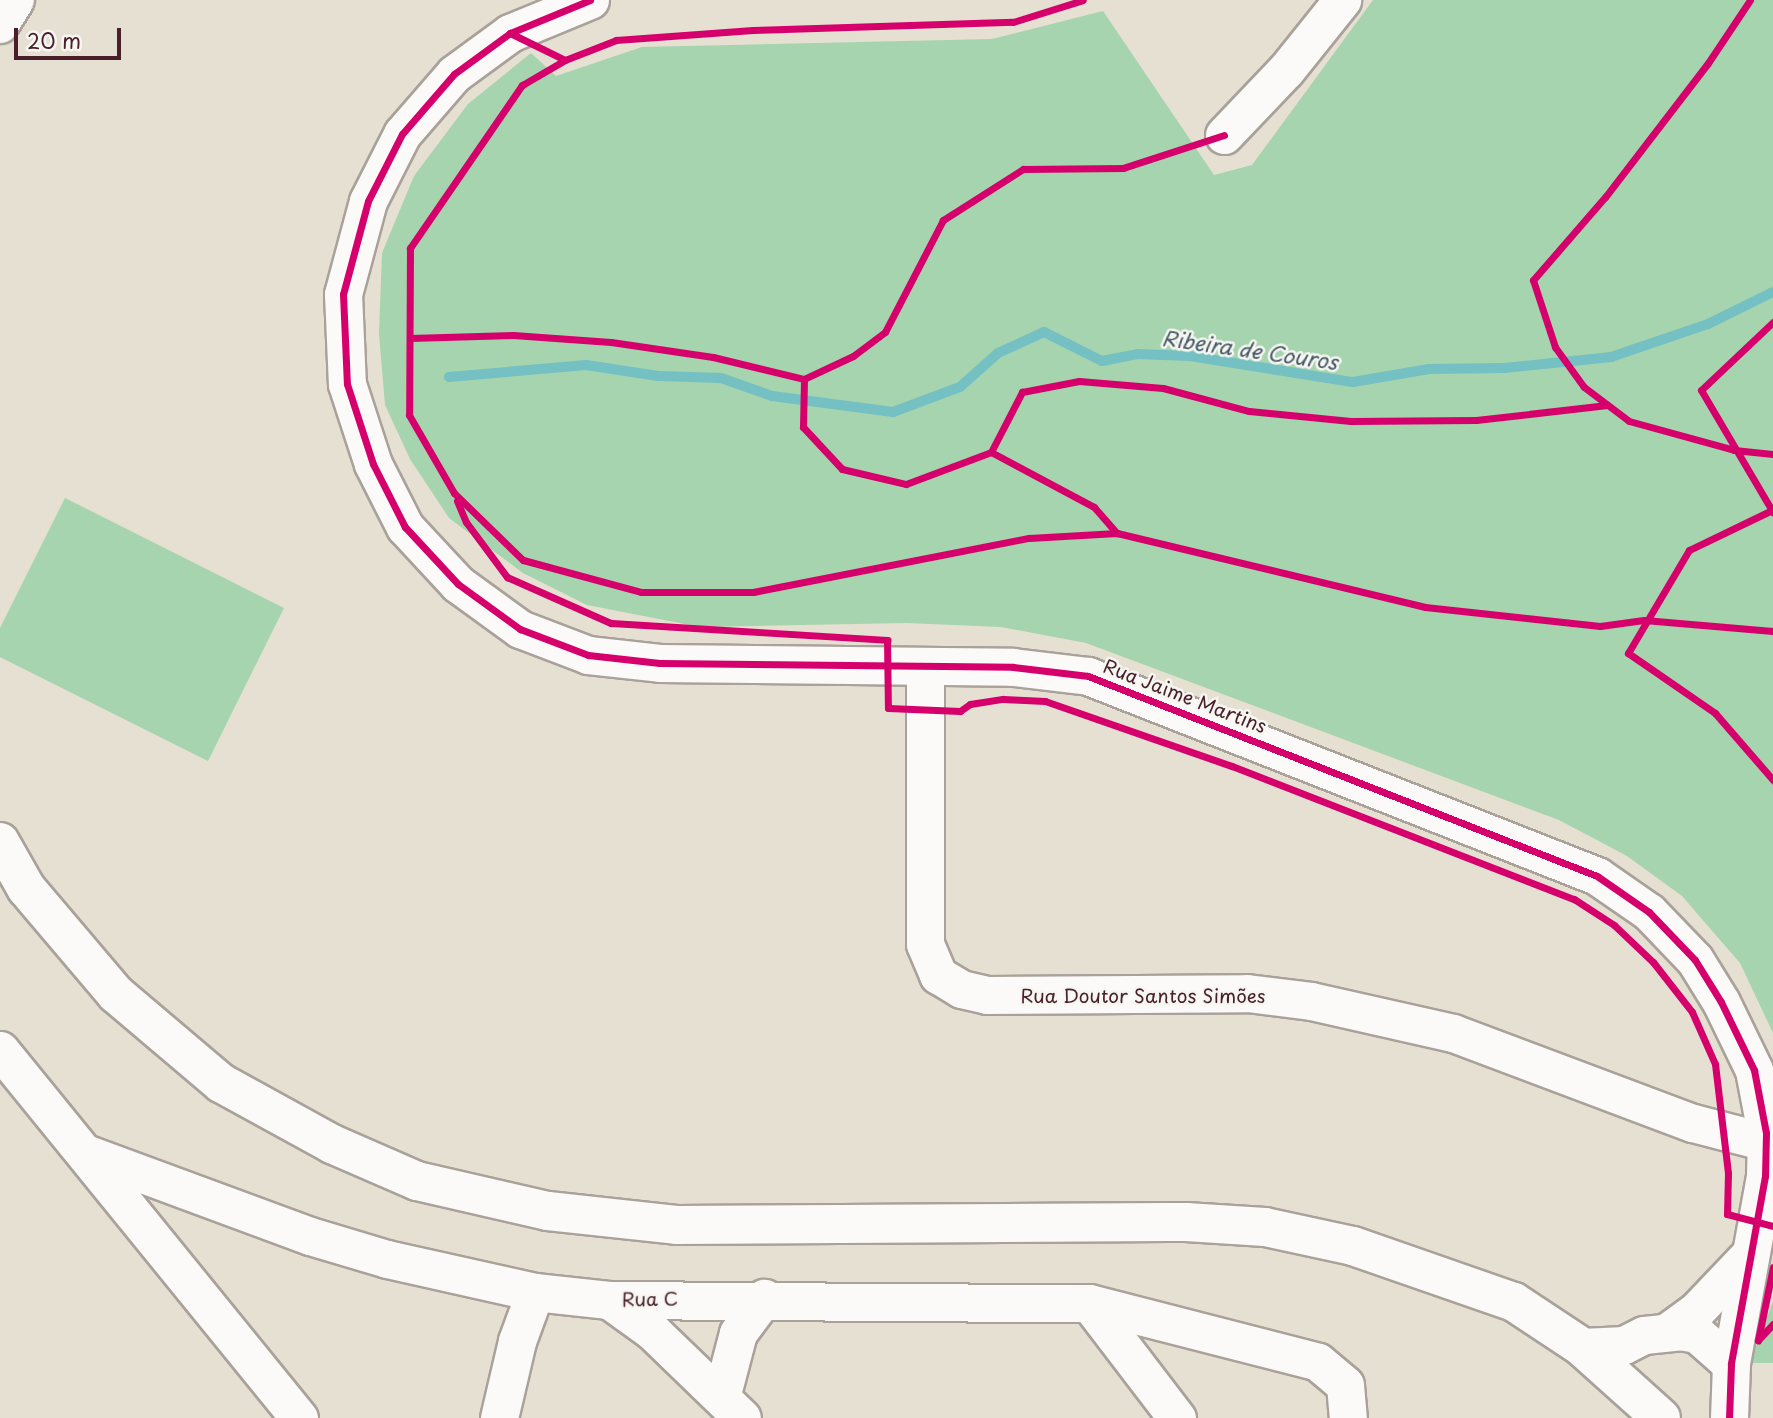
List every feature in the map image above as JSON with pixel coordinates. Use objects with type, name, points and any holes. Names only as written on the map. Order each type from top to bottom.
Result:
[{"type":"street","points":[[0,24],[15,0]]},
{"type":"street","name":"Rua Jaime Martins","points":[[590,0],[510,33],[454,74],[402,134],[368,201],[343,294],[347,384],[373,464],[405,527],[458,584],[520,629],[588,655],[660,663],[1013,667],[1088,676],[1597,876],[1649,912],[1695,960],[1721,1002],[1754,1070],[1766,1142],[1725,1415]]},
{"type":"street","points":[[1224,135],[1286,69],[1342,0]]},
{"type":"street","name":"Rua Doutor Santos Simões","points":[[925,667],[925,944],[938,975],[961,989],[987,995],[1247,993],[1311,1000],[1452,1033],[1693,1124],[1766,1142]]},
{"type":"street","points":[[0,842],[26,888],[116,994],[221,1083],[332,1144],[417,1181],[548,1211],[676,1225],[1186,1222],[1265,1227],[1353,1246],[1451,1277],[1514,1302],[1582,1347],[1622,1362],[1661,1418]]},
{"type":"street","points":[[0,1050],[88,1154],[299,1418]]},
{"type":"street","name":"Rua C","points":[[88,1154],[310,1236],[387,1259],[535,1292],[609,1300],[764,1298],[1089,1303],[1318,1363],[1345,1385],[1348,1418]]},
{"type":"street","points":[[1667,1332],[1696,1311],[1750,1254]]},
{"type":"street","points":[[499,1418],[517,1341],[535,1292]]},
{"type":"street","points":[[732,1406],[738,1333],[764,1298]]},
{"type":"street","points":[[609,1300],[652,1331],[690,1370],[732,1406]]},
{"type":"street","points":[[1089,1303],[1177,1418]]},
{"type":"street","points":[[1622,1362],[1644,1335],[1667,1332],[1697,1334],[1731,1364]]},
{"type":"green space","points":[[1373,0],[1773,0],[1773,1033],[1740,963],[1682,896],[1627,856],[1559,820],[1086,643],[1001,627],[907,623],[700,627],[587,605],[523,573],[449,518],[410,459],[385,405],[379,334],[382,253],[414,176],[468,104],[531,53],[556,76],[642,47],[992,39],[1103,11],[1214,175],[1252,165]]},
{"type":"green space","points":[[65,498],[284,608],[208,761],[0,657],[0,628]]},
{"type":"green space","points":[[1773,1301],[1773,1363],[1750,1363]]},
{"type":"waterway","name":"Ribeira de Couros","points":[[449,377],[586,365],[658,376],[721,378],[772,396],[893,412],[960,387],[998,353],[1044,332],[1102,361],[1137,354],[1190,356],[1353,382],[1429,369],[1505,368],[1611,357],[1708,324],[1773,292]]},
{"type":"cycle path","points":[[590,0],[510,33],[454,74],[402,134],[368,201],[343,294],[347,384],[373,464],[405,527],[458,584],[520,629],[588,655],[660,663],[1013,667],[1088,676],[1597,876],[1649,912],[1695,960],[1721,1002],[1754,1070],[1766,1133],[1765,1176],[1731,1364],[1729,1418]]},
{"type":"cycle path","points":[[510,33],[565,60],[616,40],[753,30],[1013,22],[1083,0]]},
{"type":"cycle path","points":[[1750,0],[1708,63],[1605,197],[1533,280],[1555,347],[1584,387],[1629,421],[1734,450],[1773,454]]},
{"type":"cycle path","points":[[565,60],[522,85],[410,248],[409,415],[454,493],[523,560],[641,592],[753,592],[1029,538],[1117,533],[1425,607],[1600,626],[1644,620],[1773,631]]},
{"type":"cycle path","points":[[1224,135],[1123,168],[1023,169],[943,220],[885,332],[853,356],[804,379],[803,427],[842,469],[906,484],[991,452],[1022,392],[1079,381],[1163,388],[1249,411],[1351,421],[1476,420],[1607,405]]},
{"type":"cycle path","points":[[1773,322],[1701,390],[1773,512]]},
{"type":"cycle path","points":[[410,338],[513,335],[611,342],[713,357],[804,379]]},
{"type":"cycle path","points":[[991,452],[1094,507],[1117,533]]},
{"type":"cycle path","points":[[457,501],[466,522],[507,577],[611,623],[887,640],[888,708],[960,711],[970,704],[1003,699],[1045,701],[1232,766],[1574,899],[1614,925],[1653,962],[1692,1012],[1715,1064],[1728,1173],[1727,1214],[1773,1226]]},
{"type":"cycle path","points":[[1770,511],[1689,550],[1628,653],[1715,713],[1773,780]]},
{"type":"cycle path","points":[[1773,1267],[1758,1340],[1773,1324]]}]
